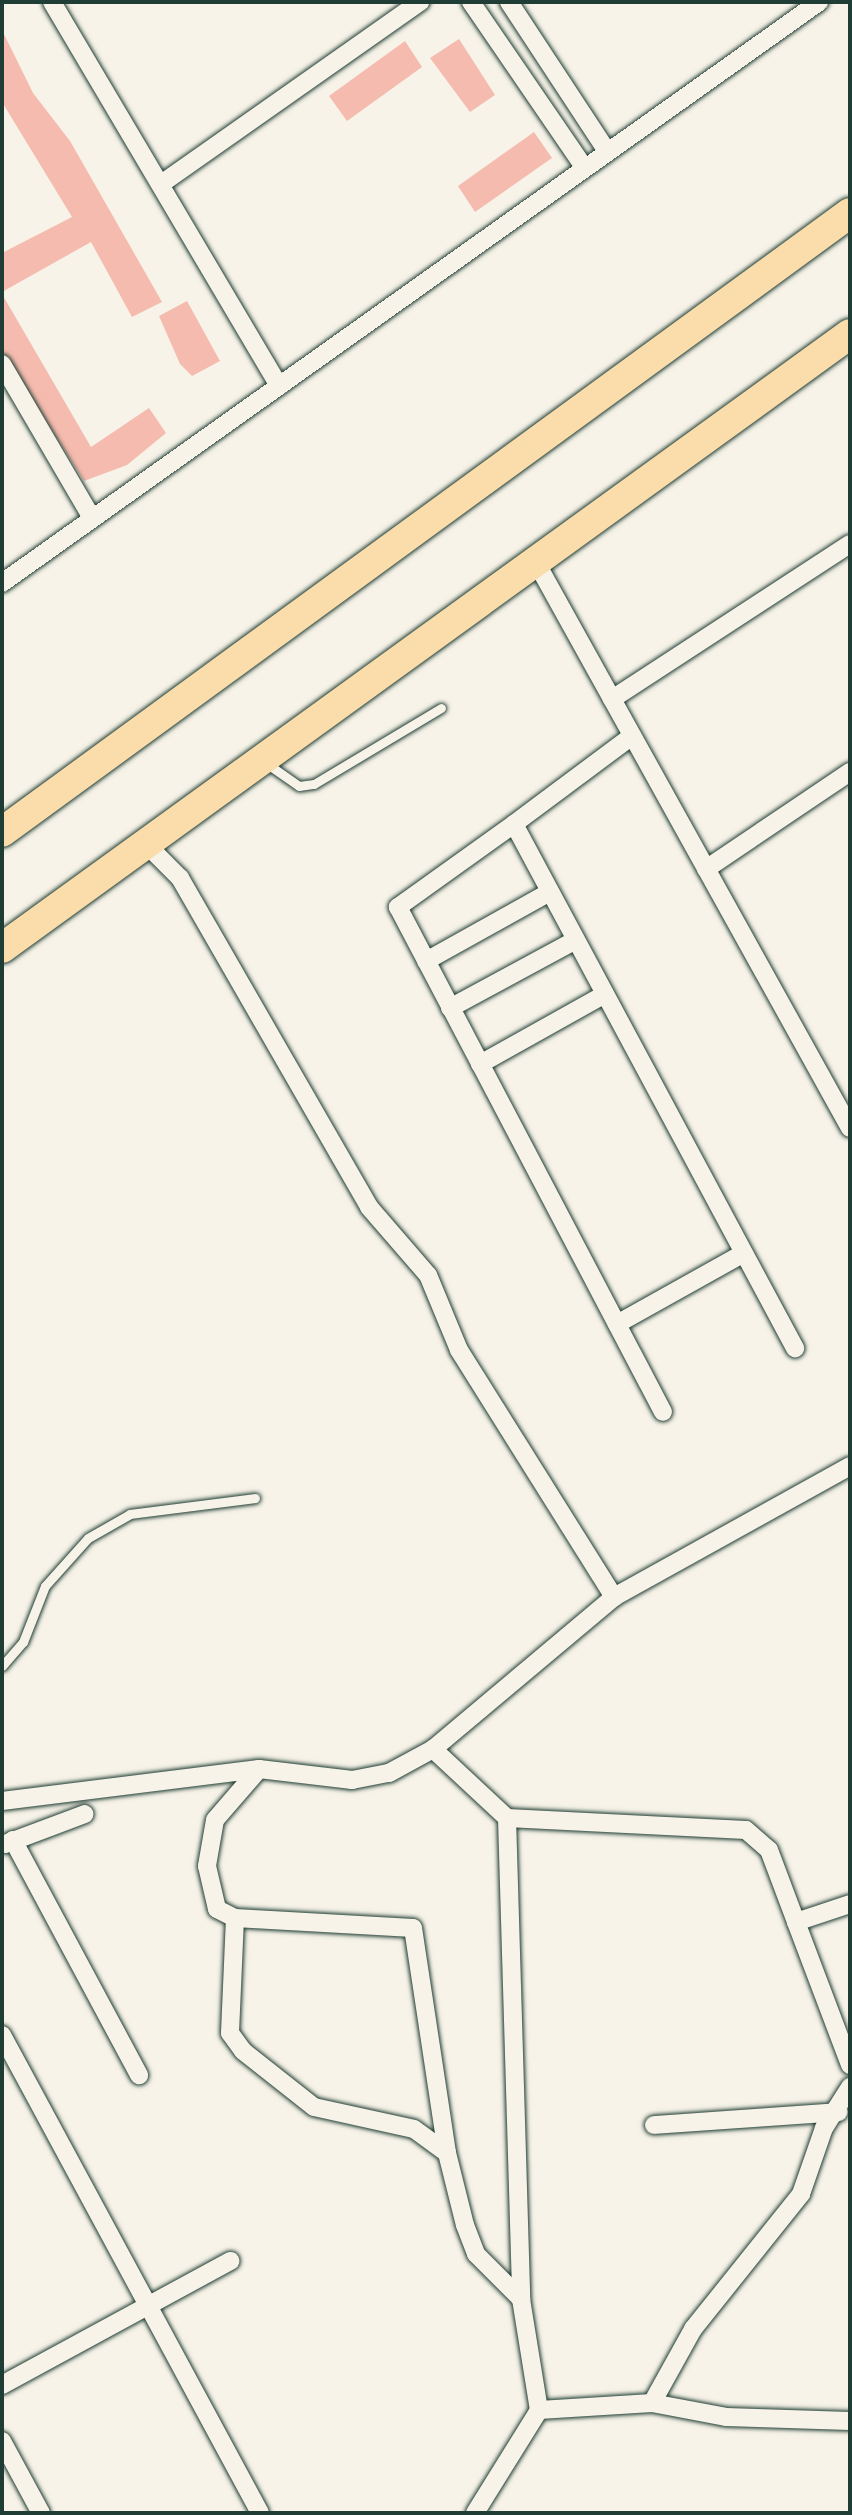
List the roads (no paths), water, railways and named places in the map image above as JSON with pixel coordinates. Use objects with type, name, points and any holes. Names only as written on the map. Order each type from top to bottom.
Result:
[{"type":"main road","points":[[2,832],[850,213]]},
{"type":"main road","points":[[2,948],[850,334]]},
{"type":"street","points":[[52,2],[279,386]]},
{"type":"street","points":[[161,184],[420,2]]},
{"type":"street","points":[[471,2],[584,167]]},
{"type":"street","points":[[509,2],[607,151]]},
{"type":"street","points":[[2,583],[818,2]]},
{"type":"street","points":[[2,364],[92,518]]},
{"type":"street","points":[[612,699],[850,544]]},
{"type":"street","points":[[536,562],[850,1128]]},
{"type":"street","points":[[632,736],[398,907],[663,1412]]},
{"type":"street","points":[[706,869],[850,772]]},
{"type":"street","points":[[514,824],[795,1348]]},
{"type":"street","points":[[147,845],[180,878],[369,1207],[428,1275],[459,1350],[614,1597]]},
{"type":"street","points":[[426,961],[550,892]]},
{"type":"street","points":[[450,1008],[576,940]]},
{"type":"street","points":[[480,1064],[605,994]]},
{"type":"street","points":[[617,1324],[744,1253]]},
{"type":"street","points":[[2,1801],[259,1769],[352,1780],[389,1773],[433,1749],[614,1597],[850,1466]]},
{"type":"street","points":[[433,1749],[507,1818],[746,1830],[769,1850],[850,2065]]},
{"type":"street","points":[[259,1769],[228,1800],[210,1838],[210,1894],[217,1909],[235,1918],[413,1928],[447,2153],[476,2254],[521,2299]]},
{"type":"street","points":[[85,1814],[7,1843],[139,2075]]},
{"type":"street","points":[[475,2513],[539,2410],[521,2299],[507,1818]]},
{"type":"street","points":[[796,1922],[850,1904]]},
{"type":"street","points":[[235,1918],[230,2033],[243,2051],[314,2107],[414,2129],[447,2153]]},
{"type":"street","points":[[2,2035],[260,2513]]},
{"type":"street","points":[[652,2403],[693,2329],[801,2194],[842,2112],[850,2087]]},
{"type":"street","points":[[654,2125],[842,2112]]},
{"type":"street","points":[[2,2385],[230,2261]]},
{"type":"street","points":[[539,2410],[652,2403],[726,2417],[850,2421]]},
{"type":"street","points":[[2,2441],[41,2513]]},
{"type":"lane","points":[[263,761],[299,786],[314,784],[441,708]]},
{"type":"lane","points":[[2,1666],[23,1642],[45,1586],[97,1532],[130,1514],[255,1498]]}]
